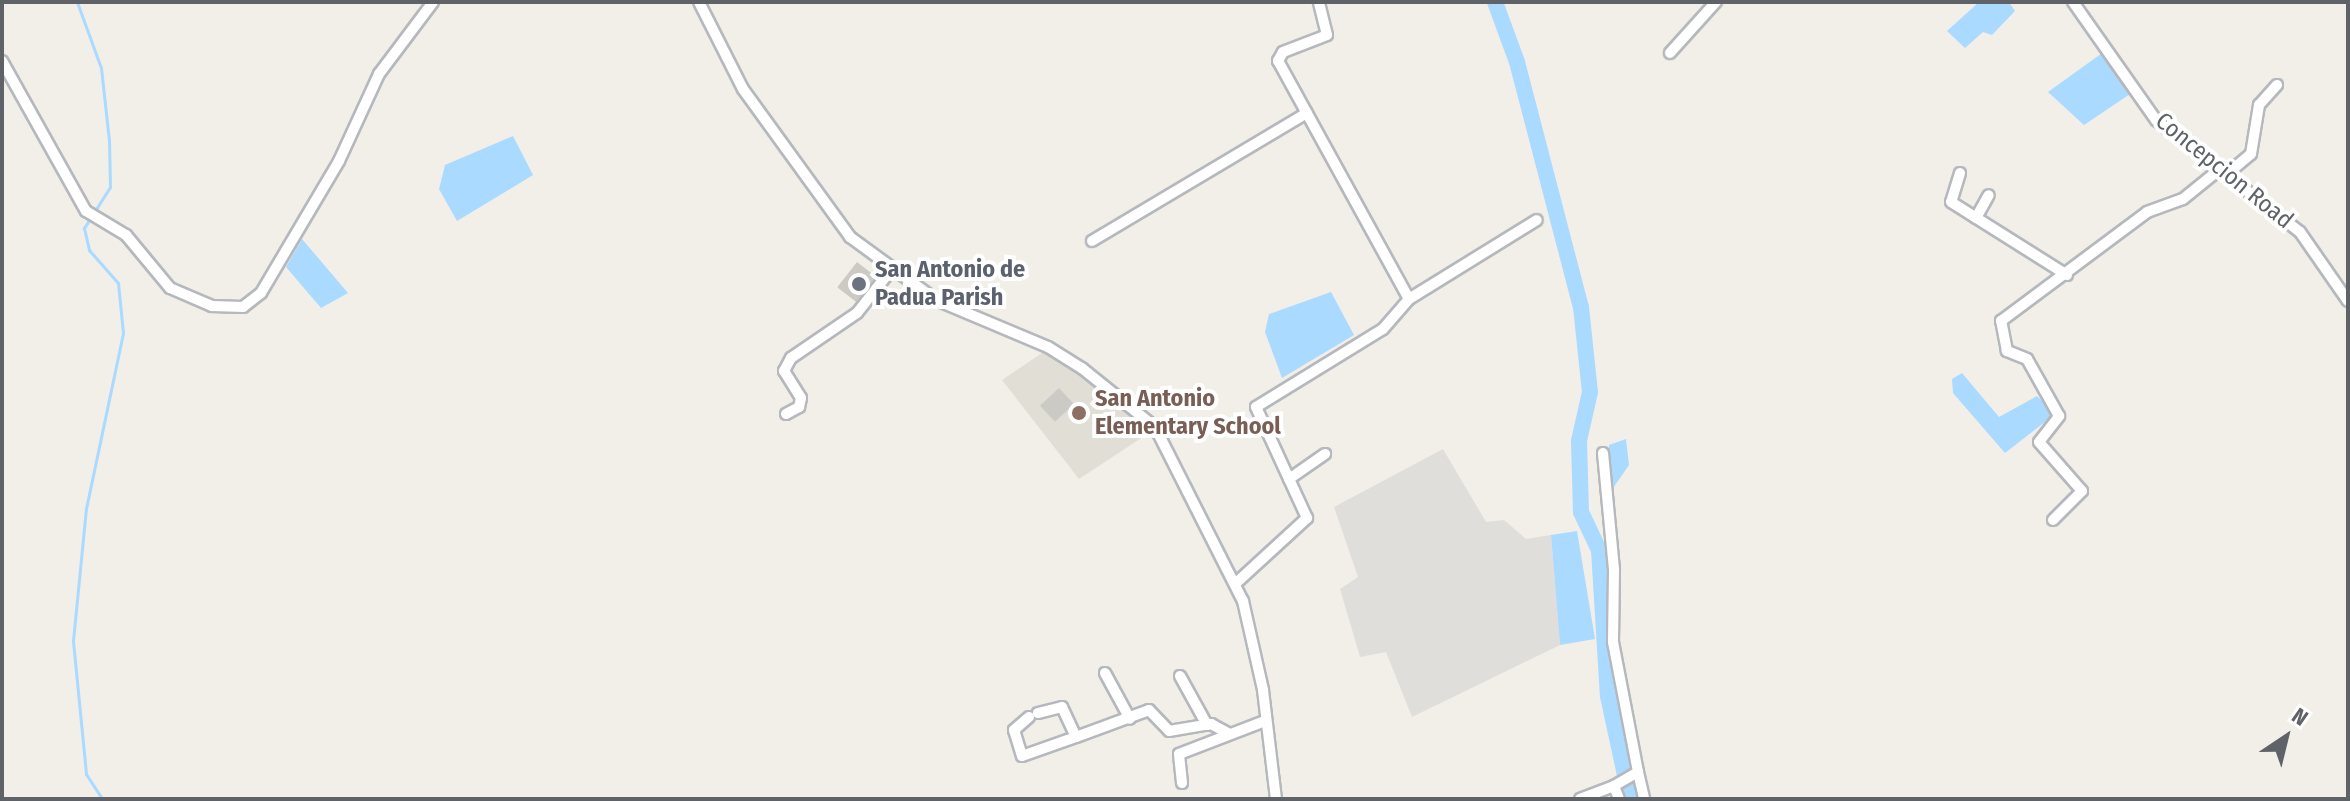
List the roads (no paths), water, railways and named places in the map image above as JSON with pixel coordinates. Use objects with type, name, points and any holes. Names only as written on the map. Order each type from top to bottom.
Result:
[{"type":"street","points":[[2,61],[86,211],[96,220],[126,235],[170,288],[212,306],[252,303],[339,161],[379,74],[433,2]]},
{"type":"street","points":[[699,2],[743,89],[793,165],[850,237],[936,300],[1048,347],[1113,389],[1155,427],[1235,584],[1259,672],[1276,799]]},
{"type":"street","points":[[1319,2],[1327,35],[1279,55],[1307,113],[1409,299]]},
{"type":"street","points":[[1670,53],[1716,2]]},
{"type":"street","name":"Concepcion Road","points":[[2075,2],[2156,120],[2300,232],[2348,301]]},
{"type":"street","points":[[2053,520],[2082,491],[2039,442],[2059,416],[2027,359],[2007,351],[2000,327],[2006,313],[2067,275],[2147,212],[2183,199],[2251,154],[2259,105],[2277,85]]},
{"type":"street","points":[[1092,241],[1307,113]]},
{"type":"street","points":[[1960,173],[1949,199],[2067,275]]},
{"type":"street","points":[[1976,218],[1989,195]]},
{"type":"street","points":[[1235,584],[1307,518],[1256,407],[1383,329],[1409,299],[1537,220]]},
{"type":"street","points":[[786,414],[799,407],[801,398],[784,371],[791,358],[857,313],[891,270]]},
{"type":"street","points":[[1603,453],[1614,570],[1613,642],[1636,773],[1644,799]]},
{"type":"street","points":[[1289,479],[1325,454]]},
{"type":"street","points":[[1105,673],[1130,719]]},
{"type":"street","points":[[1180,676],[1207,725]]},
{"type":"street","points":[[1076,737],[1062,707],[1033,715],[1014,730],[1022,756],[1130,719],[1149,710],[1169,731],[1207,725],[1230,734]]},
{"type":"street","points":[[1182,783],[1179,754],[1265,721]]},
{"type":"street","points":[[1580,799],[1636,773]]},
{"type":"street","points":[[1617,784],[1619,799]]},
{"type":"water","points":[[1979,2],[2009,2],[2015,11],[1992,35],[1983,32],[1965,48],[1947,31]]},
{"type":"water","points":[[2105,51],[2133,92],[2084,125],[2048,92]]},
{"type":"water","points":[[513,136],[533,175],[457,221],[439,189],[445,165]]},
{"type":"water","points":[[302,239],[348,293],[321,308],[286,267]]},
{"type":"water","points":[[1331,292],[1354,335],[1282,378],[1265,332],[1269,314]]},
{"type":"water","points":[[1962,373],[1999,417],[2037,396],[2055,414],[2005,453],[1953,393],[1952,379]]},
{"type":"water","points":[[1626,439],[1629,465],[1609,494],[1609,445]]},
{"type":"water","points":[[1577,531],[1595,639],[1560,645],[1551,535]]},
{"type":"waterway","points":[[77,2],[101,68],[109,140],[110,187],[84,228],[89,250],[118,283],[123,333],[86,508],[73,641],[86,774],[102,799]]},
{"type":"waterway","points":[[1495,2],[1517,62],[1581,307],[1590,392],[1579,441],[1581,512],[1599,550],[1608,696],[1630,799]]},
{"type":"place","name":"San Antonio de Padua Parish","points":[[859,284]]},
{"type":"place","name":"San Antonio Elementary School","points":[[1079,413]]}]
